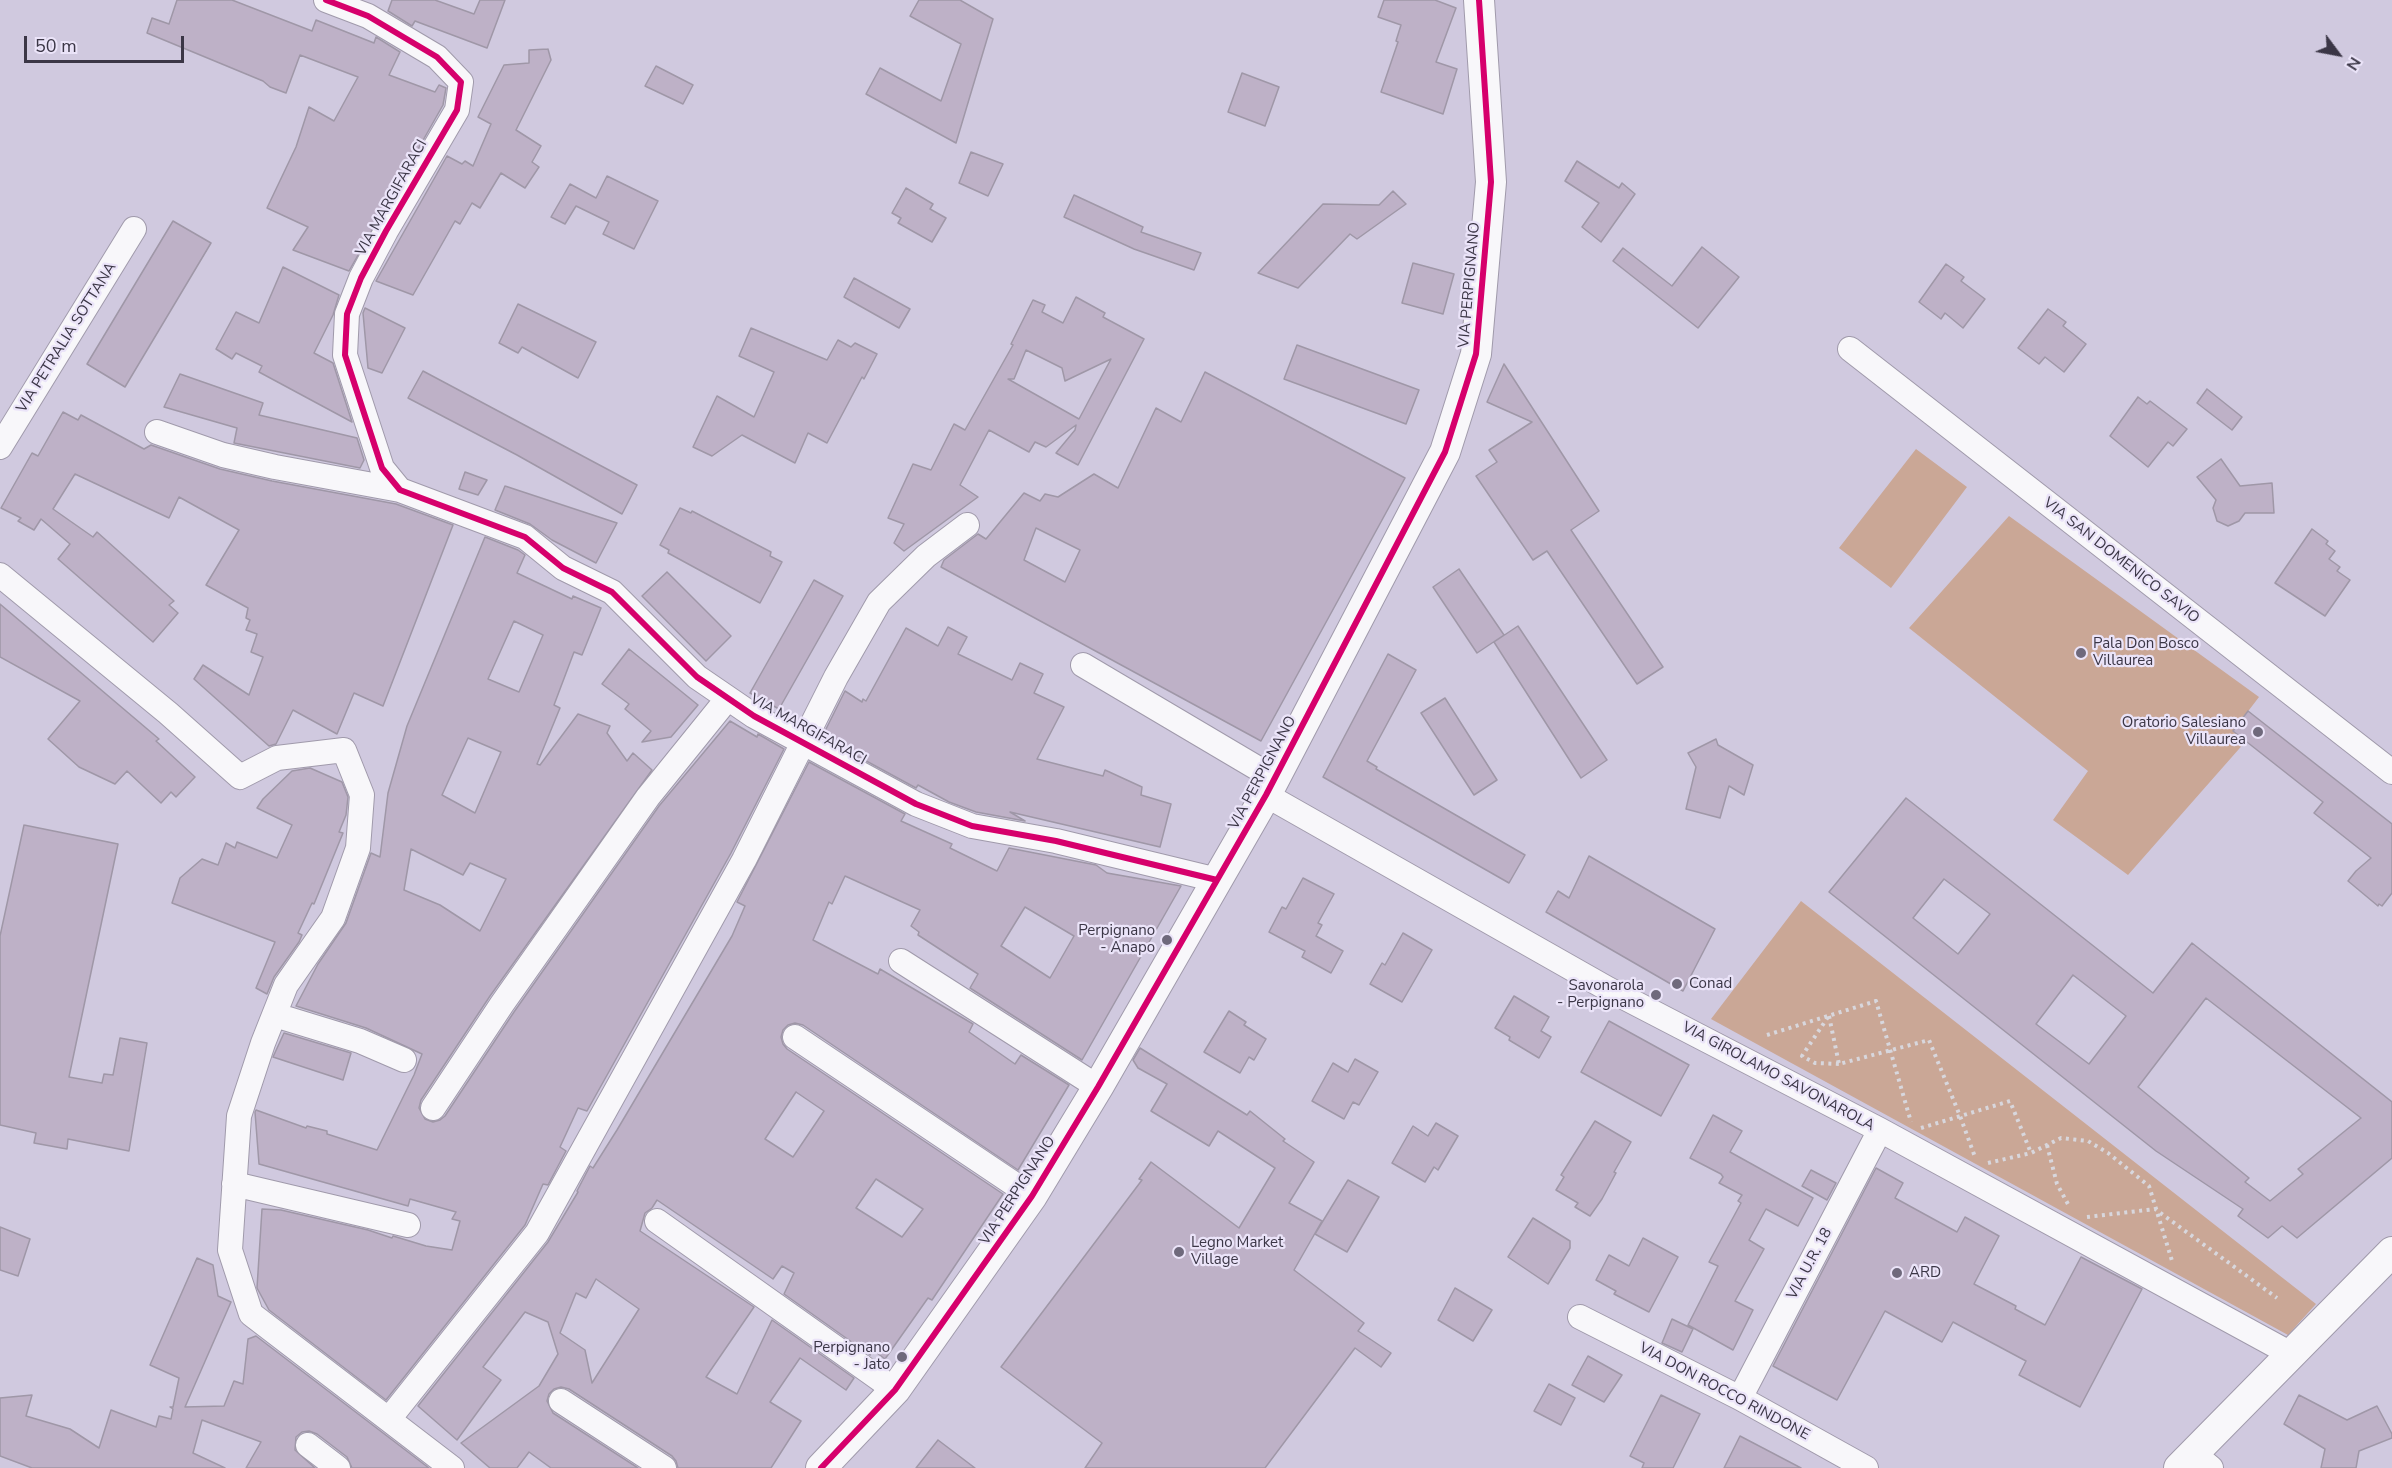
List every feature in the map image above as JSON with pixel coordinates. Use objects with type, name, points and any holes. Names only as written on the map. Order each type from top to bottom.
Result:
[{"type":"street","name":"VIA MARGIFARACI","points":[[326,0],[368,16],[437,57],[461,82],[457,110],[386,231],[361,278],[347,315],[345,355],[382,468],[400,490],[525,537],[564,568],[612,592],[698,677],[754,716],[916,804],[972,826],[1056,841],[1217,880]]},
{"type":"street","name":"VIA PERPIGNANO","points":[[821,1468],[895,1390],[1032,1196],[1098,1087],[1270,786],[1445,452],[1476,354],[1491,182],[1479,0]]},
{"type":"street","name":"VIA PETRALIA SOTTANA","points":[[0,447],[134,229]]},
{"type":"street","name":"VIA SAN DOMENICO SAVIO","points":[[1850,349],[2392,772]]},
{"type":"street","points":[[157,432],[223,455],[275,468],[400,490]]},
{"type":"street","points":[[389,1419],[537,1233],[744,860],[836,677],[879,602],[926,556],[967,525]]},
{"type":"street","points":[[0,575],[168,712],[240,777],[277,758],[344,750],[362,795],[358,848],[333,918],[286,985],[239,1116],[230,1250],[251,1314],[452,1468]]},
{"type":"street","name":"VIA GIROLAMO SAVONAROLA","points":[[1083,665],[1270,786],[1608,988],[1880,1130],[2291,1354]]},
{"type":"street","points":[[433,1108],[509,994],[648,797],[728,698]]},
{"type":"street","points":[[901,961],[1098,1087]]},
{"type":"street","points":[[275,1015],[360,1041],[404,1060]]},
{"type":"street","points":[[795,1037],[1032,1196]]},
{"type":"street","name":"VIA U.R. 18","points":[[1740,1398],[1880,1130]]},
{"type":"street","points":[[234,1184],[408,1225]]},
{"type":"street","points":[[657,1221],[895,1390]]},
{"type":"street","points":[[2194,1463],[2291,1354],[2392,1252]]},
{"type":"street","name":"VIA DON ROCCO RINDONE","points":[[1580,1317],[1740,1398],[1866,1468]]},
{"type":"street","points":[[561,1401],[664,1468]]},
{"type":"street","points":[[308,1445],[338,1468]]},
{"type":"path","points":[[1767,1035],[1876,1001],[1913,1130],[2010,1101],[2031,1153]]},
{"type":"path","points":[[1829,1016],[1802,1056],[1815,1063],[1839,1064],[1929,1040],[1977,1165],[2031,1153],[2061,1138],[2088,1141],[2108,1153],[2149,1186],[2177,1275]]},
{"type":"path","points":[[1829,1016],[1839,1064]]},
{"type":"path","points":[[2047,1145],[2057,1184],[2071,1210]]},
{"type":"path","points":[[2075,1219],[2155,1209],[2277,1298]]},
{"type":"shaded area","points":[[1916,449],[1967,487],[1891,588],[1839,548]]},
{"type":"shaded area","points":[[2009,516],[2259,697],[2233,731],[2246,741],[2128,875],[2053,820],[2088,771],[1909,628]]},
{"type":"shaded area","points":[[1801,901],[2316,1304],[2288,1335],[1711,1019]]},
{"type":"building","points":[[177,0],[232,0],[312,31],[316,20],[374,43],[376,37],[400,52],[389,75],[435,92],[439,85],[446,88],[443,105],[349,271],[293,250],[308,227],[267,208],[296,147],[309,107],[334,121],[358,77],[300,55],[286,93],[270,87],[263,81],[147,33],[152,18],[169,24]]},
{"type":"building","points":[[392,0],[435,0],[474,14],[480,0],[505,0],[487,48],[415,21],[412,26],[388,11]]},
{"type":"building","points":[[919,0],[960,0],[993,19],[956,143],[866,94],[880,68],[941,101],[961,44],[910,16]]},
{"type":"building","points":[[1384,0],[1435,0],[1456,8],[1436,62],[1457,69],[1443,114],[1381,92],[1398,42],[1396,41],[1401,25],[1378,17]]},
{"type":"building","points":[[548,49],[551,60],[516,130],[541,146],[532,162],[539,167],[525,188],[501,173],[480,208],[472,203],[460,224],[455,221],[413,295],[376,281],[447,156],[462,164],[465,161],[473,166],[491,124],[478,117],[504,65],[529,63],[529,50]]},
{"type":"building","points":[[656,66],[693,85],[683,104],[645,86]]},
{"type":"building","points":[[1242,73],[1279,87],[1265,126],[1228,112]]},
{"type":"building","points":[[971,152],[1003,164],[988,196],[959,183]]},
{"type":"building","points":[[1577,161],[1619,188],[1622,183],[1635,194],[1601,242],[1582,227],[1599,203],[1565,181]]},
{"type":"building","points":[[607,176],[658,201],[634,249],[603,234],[609,222],[576,206],[565,224],[551,217],[570,184],[596,198]]},
{"type":"building","points":[[906,188],[933,204],[930,209],[946,218],[932,242],[898,223],[901,218],[892,213]]},
{"type":"building","points":[[1393,191],[1406,204],[1357,239],[1350,234],[1298,288],[1258,273],[1323,204],[1379,205]]},
{"type":"building","points":[[1074,195],[1143,227],[1141,232],[1201,253],[1194,270],[1134,249],[1064,217]]},
{"type":"building","points":[[173,221],[211,243],[125,387],[87,364]]},
{"type":"building","points":[[1702,247],[1739,277],[1698,328],[1613,261],[1623,248],[1672,286]]},
{"type":"building","points":[[1413,263],[1454,274],[1443,314],[1402,303]]},
{"type":"building","points":[[1946,264],[1964,277],[1961,281],[1985,299],[1963,328],[1945,313],[1941,319],[1919,302]]},
{"type":"building","points":[[283,267],[339,295],[333,315],[314,353],[333,363],[352,422],[259,372],[262,366],[236,353],[232,359],[216,349],[236,312],[259,323]]},
{"type":"building","points":[[854,278],[910,309],[899,328],[844,297]]},
{"type":"building","points":[[1076,297],[1105,313],[1103,317],[1144,339],[1078,465],[1056,453],[1075,430],[1076,425],[1046,447],[1035,442],[1029,452],[989,430],[960,485],[978,497],[904,551],[894,543],[904,524],[888,518],[913,464],[931,470],[954,424],[965,430],[1013,345],[1011,344],[1033,300],[1045,305],[1042,312],[1063,323]],"holes":[[[1026,350],[1062,368],[1065,381],[1111,359],[1079,419],[1008,379],[1014,379]]]},
{"type":"building","points":[[518,304],[596,342],[578,378],[522,347],[518,353],[499,343]]},
{"type":"building","points":[[365,308],[405,328],[382,373],[368,368],[363,313]]},
{"type":"building","points":[[2048,309],[2066,322],[2063,326],[2086,344],[2064,372],[2045,357],[2039,364],[2018,348]]},
{"type":"building","points":[[751,328],[827,360],[838,340],[851,347],[855,343],[877,354],[864,379],[862,377],[827,443],[808,433],[795,463],[742,435],[712,456],[693,447],[717,396],[754,417],[774,372],[739,356]]},
{"type":"building","points":[[1297,345],[1419,390],[1406,424],[1284,379]]},
{"type":"building","points":[[1504,364],[1599,511],[1571,530],[1663,667],[1637,684],[1547,551],[1533,560],[1476,476],[1497,462],[1489,450],[1532,422],[1487,402]]},
{"type":"building","points":[[423,371],[637,485],[622,514],[517,455],[408,398]]},
{"type":"building","points":[[1205,372],[1405,478],[1261,741],[941,567],[944,560],[978,534],[986,539],[1024,493],[1040,501],[1045,494],[1058,497],[1094,474],[1118,488],[1156,408],[1181,422]],"holes":[[[1036,528],[1080,550],[1065,582],[1024,560]]]},
{"type":"building","points":[[180,374],[263,403],[259,415],[357,438],[364,460],[360,468],[234,443],[237,428],[164,407]]},
{"type":"building","points":[[2207,389],[2242,417],[2232,430],[2197,403]]},
{"type":"building","points":[[2138,397],[2147,404],[2150,401],[2187,429],[2173,446],[2168,442],[2148,467],[2110,436]]},
{"type":"building","points":[[63,412],[78,420],[81,415],[144,449],[151,445],[220,469],[396,504],[453,525],[383,706],[354,693],[337,734],[293,710],[276,744],[269,746],[194,679],[203,665],[249,695],[263,657],[251,652],[257,634],[246,630],[250,620],[246,618],[248,608],[206,585],[239,530],[179,497],[169,518],[75,474],[53,509],[93,537],[97,532],[174,601],[169,605],[178,613],[153,642],[58,559],[70,544],[41,519],[34,530],[18,521],[21,518],[1,508],[32,453],[38,456]]},
{"type":"building","points":[[2221,459],[2240,486],[2272,483],[2274,513],[2245,513],[2239,521],[2228,526],[2217,521],[2213,508],[2216,500],[2197,477]]},
{"type":"building","points":[[465,472],[487,480],[478,495],[459,489]]},
{"type":"building","points":[[505,486],[617,523],[596,563],[552,540],[530,524],[495,510]]},
{"type":"building","points":[[680,508],[691,513],[692,511],[771,552],[770,556],[782,562],[760,603],[668,553],[669,550],[660,545]]},
{"type":"building","points":[[2312,529],[2328,541],[2326,544],[2335,551],[2329,559],[2340,567],[2337,571],[2350,580],[2325,616],[2275,583]]},
{"type":"building","points":[[485,537],[525,555],[517,573],[572,599],[573,596],[601,608],[582,655],[574,652],[554,705],[560,708],[537,764],[540,765],[578,714],[610,726],[607,733],[627,761],[633,753],[652,770],[490,996],[421,1100],[419,1108],[425,1119],[433,1122],[445,1116],[514,1012],[659,806],[730,721],[784,749],[731,853],[587,1111],[578,1108],[560,1147],[566,1151],[548,1185],[543,1184],[525,1225],[386,1400],[269,1310],[257,1288],[262,1209],[281,1210],[426,1246],[452,1250],[460,1221],[452,1219],[456,1212],[410,1199],[408,1206],[259,1164],[255,1112],[256,1110],[306,1128],[307,1126],[327,1131],[327,1134],[377,1150],[414,1075],[422,1054],[366,1028],[296,1006],[318,964],[346,923],[371,853],[380,857],[388,793],[407,726]],"holes":[[[514,621],[543,635],[519,692],[488,679]],[[468,738],[501,752],[475,813],[442,795]],[[411,849],[463,875],[470,863],[506,879],[480,931],[440,905],[404,890]]]},
{"type":"building","points":[[1459,569],[1504,635],[1477,653],[1433,587]]},
{"type":"building","points":[[667,572],[731,636],[706,661],[642,596]]},
{"type":"building","points":[[814,580],[843,596],[779,709],[750,693]]},
{"type":"building","points":[[0,604],[159,739],[156,741],[195,777],[176,797],[171,792],[161,803],[127,771],[115,784],[79,767],[48,739],[80,701],[0,657]]},
{"type":"building","points":[[1518,626],[1607,760],[1581,778],[1494,642]]},
{"type":"building","points":[[948,627],[967,637],[958,654],[1012,680],[1020,663],[1043,674],[1034,693],[1064,707],[1037,759],[1103,776],[1105,770],[1142,787],[1141,795],[1171,804],[1160,847],[1010,812],[1025,821],[976,812],[949,802],[918,785],[916,788],[822,737],[845,691],[862,702],[863,699],[866,701],[906,628],[938,646]]},
{"type":"building","points":[[629,649],[698,705],[671,737],[642,742],[651,731],[625,709],[629,704],[602,684]]},
{"type":"building","points":[[1388,654],[1416,670],[1367,761],[1377,767],[1376,769],[1525,855],[1509,883],[1323,777]]},
{"type":"building","points":[[1445,698],[1497,780],[1474,795],[1421,713]]},
{"type":"building","points":[[2248,711],[2392,824],[2392,893],[2382,906],[2379,904],[2378,906],[2348,881],[2371,858],[2314,813],[2323,802],[2233,731]]},
{"type":"building","points":[[1716,739],[1718,745],[1753,765],[1744,795],[1729,786],[1720,818],[1686,809],[1696,767],[1688,753]]},
{"type":"building","points":[[809,762],[905,814],[901,821],[952,844],[950,848],[997,871],[1009,848],[1096,865],[1107,873],[1181,886],[1082,1060],[970,988],[978,974],[918,935],[919,932],[911,926],[920,910],[845,876],[832,904],[829,902],[813,940],[878,974],[880,969],[973,1024],[969,1032],[1015,1064],[1021,1055],[1069,1085],[1018,1170],[803,1025],[795,1023],[788,1025],[781,1037],[787,1049],[1003,1194],[932,1300],[928,1298],[885,1359],[873,1350],[870,1355],[784,1294],[794,1273],[782,1266],[773,1279],[657,1200],[645,1213],[640,1231],[754,1307],[706,1377],[737,1394],[772,1320],[854,1378],[846,1390],[800,1358],[770,1402],[801,1421],[771,1468],[678,1468],[672,1456],[569,1389],[561,1387],[549,1394],[547,1401],[553,1413],[638,1468],[551,1468],[529,1452],[517,1468],[490,1468],[461,1443],[539,1386],[558,1354],[548,1322],[525,1312],[483,1367],[501,1380],[457,1440],[418,1406],[548,1242],[578,1192],[590,1166],[593,1168],[617,1130],[732,936],[745,906],[737,902]],"holes":[[[1025,907],[1074,936],[1050,978],[1001,946]],[[796,1092],[824,1111],[793,1157],[765,1139]],[[876,1179],[923,1209],[902,1237],[856,1208]],[[596,1279],[639,1309],[592,1383],[585,1350],[560,1333],[576,1293],[586,1298]]]},
{"type":"building","points":[[310,768],[342,782],[348,797],[346,815],[339,832],[343,833],[314,904],[312,903],[298,933],[302,935],[299,942],[274,977],[267,994],[256,988],[275,942],[172,903],[180,878],[202,859],[218,865],[226,843],[235,848],[237,842],[277,858],[292,825],[257,808],[263,799],[292,771]]},
{"type":"building","points":[[1906,798],[2153,993],[2192,943],[2392,1102],[2392,1158],[2297,1238],[2282,1226],[2268,1238],[2238,1216],[2243,1209],[2156,1151],[1829,892]],"holes":[[[1944,879],[1990,914],[1958,954],[1913,918]],[[2073,975],[2126,1016],[2089,1064],[2036,1024]],[[2206,998],[2361,1118],[2298,1169],[2303,1174],[2270,1201],[2245,1182],[2249,1178],[2138,1087]]]},
{"type":"building","points":[[24,825],[118,844],[69,1077],[102,1083],[104,1074],[113,1075],[120,1038],[147,1043],[129,1151],[68,1139],[67,1149],[34,1143],[36,1133],[0,1125],[0,936]]},
{"type":"building","points":[[1589,856],[1715,929],[1683,991],[1546,912],[1558,891],[1569,898]]},
{"type":"building","points":[[1303,878],[1334,894],[1318,923],[1322,925],[1316,936],[1343,951],[1331,973],[1302,957],[1305,951],[1269,932],[1282,907],[1286,909]]},
{"type":"building","points":[[1403,933],[1432,950],[1402,1002],[1370,984],[1382,963],[1385,965]]},
{"type":"building","points":[[1514,996],[1549,1017],[1541,1031],[1551,1037],[1539,1058],[1509,1040],[1510,1037],[1495,1028]]},
{"type":"building","points":[[1229,1011],[1246,1022],[1244,1025],[1266,1039],[1254,1060],[1249,1057],[1240,1073],[1204,1052]]},
{"type":"building","points":[[1609,1021],[1689,1065],[1661,1116],[1581,1072]]},
{"type":"building","points":[[284,1033],[351,1053],[343,1080],[273,1057]]},
{"type":"building","name":"Legno Market Village","points":[[1140,1048],[1247,1115],[1250,1111],[1285,1139],[1283,1141],[1314,1162],[1289,1203],[1322,1221],[1294,1270],[1364,1323],[1358,1331],[1391,1353],[1381,1367],[1355,1348],[1265,1468],[1085,1468],[1102,1443],[1001,1367],[1142,1180],[1139,1179],[1151,1162],[1239,1228],[1275,1168],[1218,1131],[1209,1146],[1151,1111],[1167,1084],[1138,1068],[1133,1060]]},
{"type":"building","points":[[1355,1059],[1378,1072],[1359,1105],[1353,1102],[1344,1119],[1312,1101],[1333,1063],[1348,1072]]},
{"type":"building","points":[[1713,1115],[1742,1131],[1730,1152],[1813,1198],[1798,1226],[1766,1209],[1749,1240],[1764,1249],[1735,1301],[1753,1310],[1733,1350],[1688,1325],[1718,1266],[1709,1262],[1741,1203],[1738,1201],[1742,1195],[1719,1183],[1723,1177],[1721,1174],[1690,1158]]},
{"type":"building","points":[[1595,1121],[1631,1142],[1602,1199],[1590,1216],[1575,1207],[1578,1203],[1556,1190],[1564,1177],[1561,1175]]},
{"type":"building","points":[[1436,1123],[1458,1136],[1438,1170],[1434,1167],[1425,1182],[1392,1163],[1413,1126],[1428,1136]]},
{"type":"building","name":"ARD","points":[[1876,1168],[1903,1183],[1895,1198],[1957,1232],[1965,1217],[1999,1236],[1974,1284],[2016,1306],[2015,1309],[2045,1325],[2081,1257],[2142,1289],[2080,1407],[2019,1375],[2026,1361],[1953,1322],[1942,1342],[1885,1311],[1837,1400],[1773,1366]]},
{"type":"building","points":[[1811,1170],[1836,1183],[1827,1200],[1802,1186]]},
{"type":"building","points":[[1348,1180],[1379,1197],[1347,1252],[1315,1234]]},
{"type":"building","points":[[1533,1218],[1570,1241],[1570,1248],[1548,1284],[1508,1257]]},
{"type":"building","points":[[0,1227],[30,1239],[18,1276],[0,1270]]},
{"type":"building","points":[[1643,1238],[1678,1257],[1649,1312],[1614,1294],[1616,1291],[1596,1280],[1609,1255],[1629,1266]]},
{"type":"building","points":[[197,1258],[213,1265],[218,1296],[231,1302],[185,1407],[224,1406],[234,1381],[243,1384],[248,1339],[256,1336],[429,1468],[352,1468],[347,1457],[317,1434],[309,1431],[302,1432],[296,1437],[295,1450],[315,1468],[246,1468],[261,1442],[202,1420],[193,1453],[225,1468],[32,1468],[0,1456],[0,1398],[32,1395],[26,1416],[70,1429],[99,1448],[111,1410],[156,1427],[159,1416],[171,1419],[173,1409],[170,1407],[173,1407],[179,1378],[150,1365]]},
{"type":"building","points":[[1455,1288],[1492,1310],[1473,1341],[1438,1320]]},
{"type":"building","points":[[1672,1319],[1693,1329],[1682,1352],[1662,1343]]},
{"type":"building","points":[[1588,1356],[1622,1375],[1604,1402],[1572,1385]]},
{"type":"building","points":[[1549,1384],[1575,1398],[1561,1425],[1534,1411]]},
{"type":"building","points":[[1661,1395],[1700,1414],[1673,1468],[1642,1468],[1644,1463],[1630,1456]]},
{"type":"building","points":[[2299,1395],[2347,1420],[2377,1406],[2392,1438],[2359,1451],[2356,1468],[2321,1468],[2325,1449],[2284,1424]]},
{"type":"building","points":[[1740,1436],[1801,1468],[1724,1468]]},
{"type":"building","points":[[938,1440],[975,1468],[916,1468]]},
{"type":"cycle path","points":[[326,0],[368,16],[437,57],[461,82],[457,110],[386,231],[361,278],[347,314],[345,355],[382,468],[400,490],[525,537],[563,568],[612,592],[697,677],[754,716],[916,804],[972,826],[1056,841],[1217,880]]},
{"type":"cycle path","points":[[821,1468],[895,1390],[1032,1196],[1098,1087],[1266,795],[1445,452],[1476,354],[1491,182],[1479,0]]},
{"type":"place","name":"Pala Don Bosco Villaurea","points":[[2081,653]]},
{"type":"place","name":"Oratorio Salesiano Villaurea","points":[[2258,732]]},
{"type":"place","name":"Perpignano - Anapo","points":[[1167,940]]},
{"type":"place","name":"Conad","points":[[1677,984]]},
{"type":"place","name":"Savonarola - Perpignano","points":[[1656,995]]},
{"type":"place","name":"Legno Market Village","points":[[1179,1252]]},
{"type":"place","name":"ARD","points":[[1897,1273]]},
{"type":"place","name":"Perpignano - Jato","points":[[902,1357]]}]
